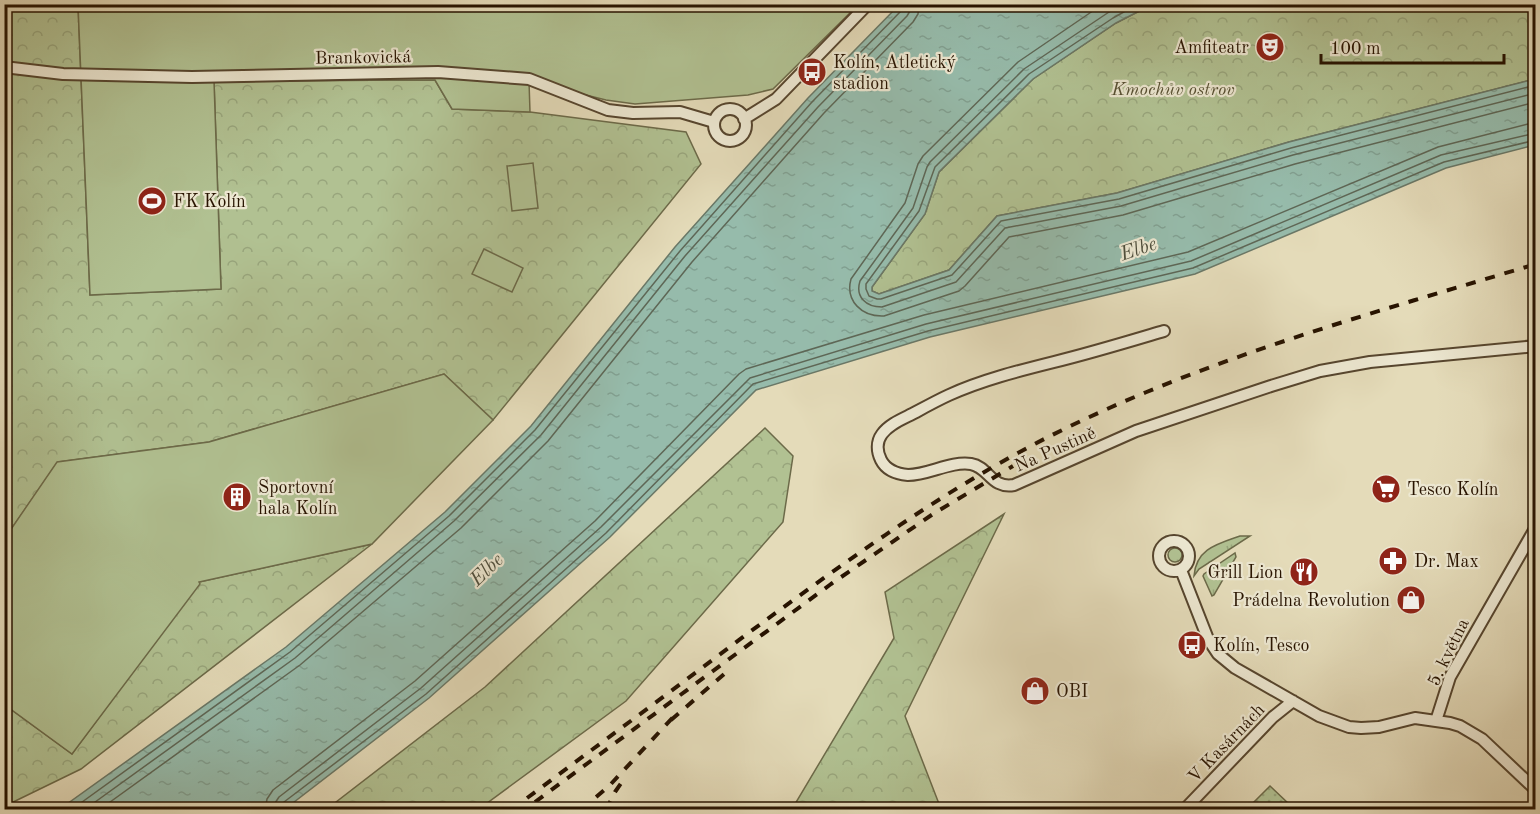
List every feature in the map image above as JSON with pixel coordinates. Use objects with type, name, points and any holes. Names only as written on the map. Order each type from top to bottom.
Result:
[{"type":"street","points":[[744,119],[776,99],[868,4]]},
{"type":"street","name":"Brankovická","points":[[4,67],[63,74],[192,77],[438,72],[529,79],[608,110],[633,113],[680,112],[714,122]]},
{"type":"street","points":[[730,109],[740,113],[744,119],[746,128],[737,140],[722,140],[715,132],[714,122],[720,113],[730,109]]},
{"type":"street","name":"Na Pustině","points":[[1164,332],[1011,373],[948,395],[887,429],[878,441],[880,459],[889,469],[904,475],[971,464],[1000,485],[1009,486],[1136,431],[1320,371],[1370,362],[1536,346]]},
{"type":"street","name":"5. května","points":[[1436,721],[1450,677],[1536,526]]},
{"type":"street","name":"V Kasárnách","points":[[1181,570],[1208,639],[1218,654],[1235,668],[1319,716],[1349,727],[1379,726],[1415,718],[1436,721]]},
{"type":"street","name":"V Kasárnách","points":[[1184,810],[1273,717],[1293,701]]},
{"type":"street","points":[[1436,721],[1460,726],[1482,739],[1535,790]]},
{"type":"green space","points":[[5,5],[78,5],[90,295],[221,289],[214,81],[435,80],[452,109],[530,112],[686,132],[701,164],[493,420],[444,374],[209,442],[58,462],[5,538]]},
{"type":"green space","name":"FK Kolín","points":[[78,5],[858,5],[773,89],[748,95],[635,104],[606,100],[529,81],[530,112],[452,109],[435,80],[214,81],[221,289],[90,295]]},
{"type":"green space","name":"Kmochův ostrov","points":[[1151,5],[1535,5],[1535,79],[1289,142],[1117,193],[997,216],[949,270],[879,294],[872,291],[872,287],[925,214],[939,172],[1033,79],[1116,23]]},
{"type":"green space","points":[[533,163],[538,208],[512,211],[507,166]]},
{"type":"green space","points":[[484,249],[523,268],[512,292],[472,274]]},
{"type":"green space","points":[[444,374],[493,420],[372,544],[199,582],[200,584],[72,754],[5,705],[5,538],[57,462],[209,442]]},
{"type":"green space","points":[[765,428],[793,456],[783,522],[626,701],[479,809],[327,809],[485,687]]},
{"type":"green space","points":[[1004,514],[905,716],[941,809],[792,809],[894,638],[885,592]]},
{"type":"green space","points":[[1240,536],[1250,536],[1199,569],[1194,576],[1199,559],[1203,554],[1216,545]]},
{"type":"green space","points":[[372,544],[81,769],[5,806],[5,705],[72,754],[199,582]]},
{"type":"green space","points":[[1175,548],[1180,550],[1182,555],[1180,560],[1175,562],[1170,560],[1168,555],[1170,550]]},
{"type":"green space","points":[[1235,553],[1236,557],[1212,596],[1204,574]]},
{"type":"green space","points":[[1270,786],[1290,805],[1285,809],[1256,809],[1251,805]]},
{"type":"water","name":"Elbe","points":[[899,5],[1151,5],[1116,23],[1033,79],[939,172],[925,214],[872,287],[872,291],[879,294],[949,270],[997,216],[1117,193],[1289,142],[1535,79],[1535,145],[1446,168],[1195,274],[930,337],[756,390],[610,537],[429,698],[285,809],[60,809],[286,647],[445,512],[531,426],[675,247],[808,98]]},
{"type":"railway","points":[[511,810],[849,560],[954,490],[1027,448],[1088,418],[1213,366],[1341,323],[1536,264]]},
{"type":"railway","points":[[535,802],[831,584],[933,514],[1013,466]]},
{"type":"railway","points":[[671,720],[730,669]]},
{"type":"railway","points":[[581,810],[610,785],[677,713]]},
{"type":"railway","points":[[606,810],[624,779]]},
{"type":"place","name":"Amfiteatr","points":[[1270,47]]},
{"type":"place","name":"Kolín, Atletický stadion","points":[[812,72]]},
{"type":"place","name":"FK Kolín","points":[[152,201]]},
{"type":"place","name":"Tesco Kolín","points":[[1386,489]]},
{"type":"place","name":"Sportovní hala Kolín","points":[[237,497]]},
{"type":"place","name":"Dr. Max","points":[[1393,561]]},
{"type":"place","name":"Grill Lion","points":[[1304,572]]},
{"type":"place","name":"Prádelna Revolution","points":[[1411,600]]},
{"type":"place","name":"Kolín, Tesco","points":[[1192,645]]},
{"type":"place","name":"OBI","points":[[1035,691]]}]
